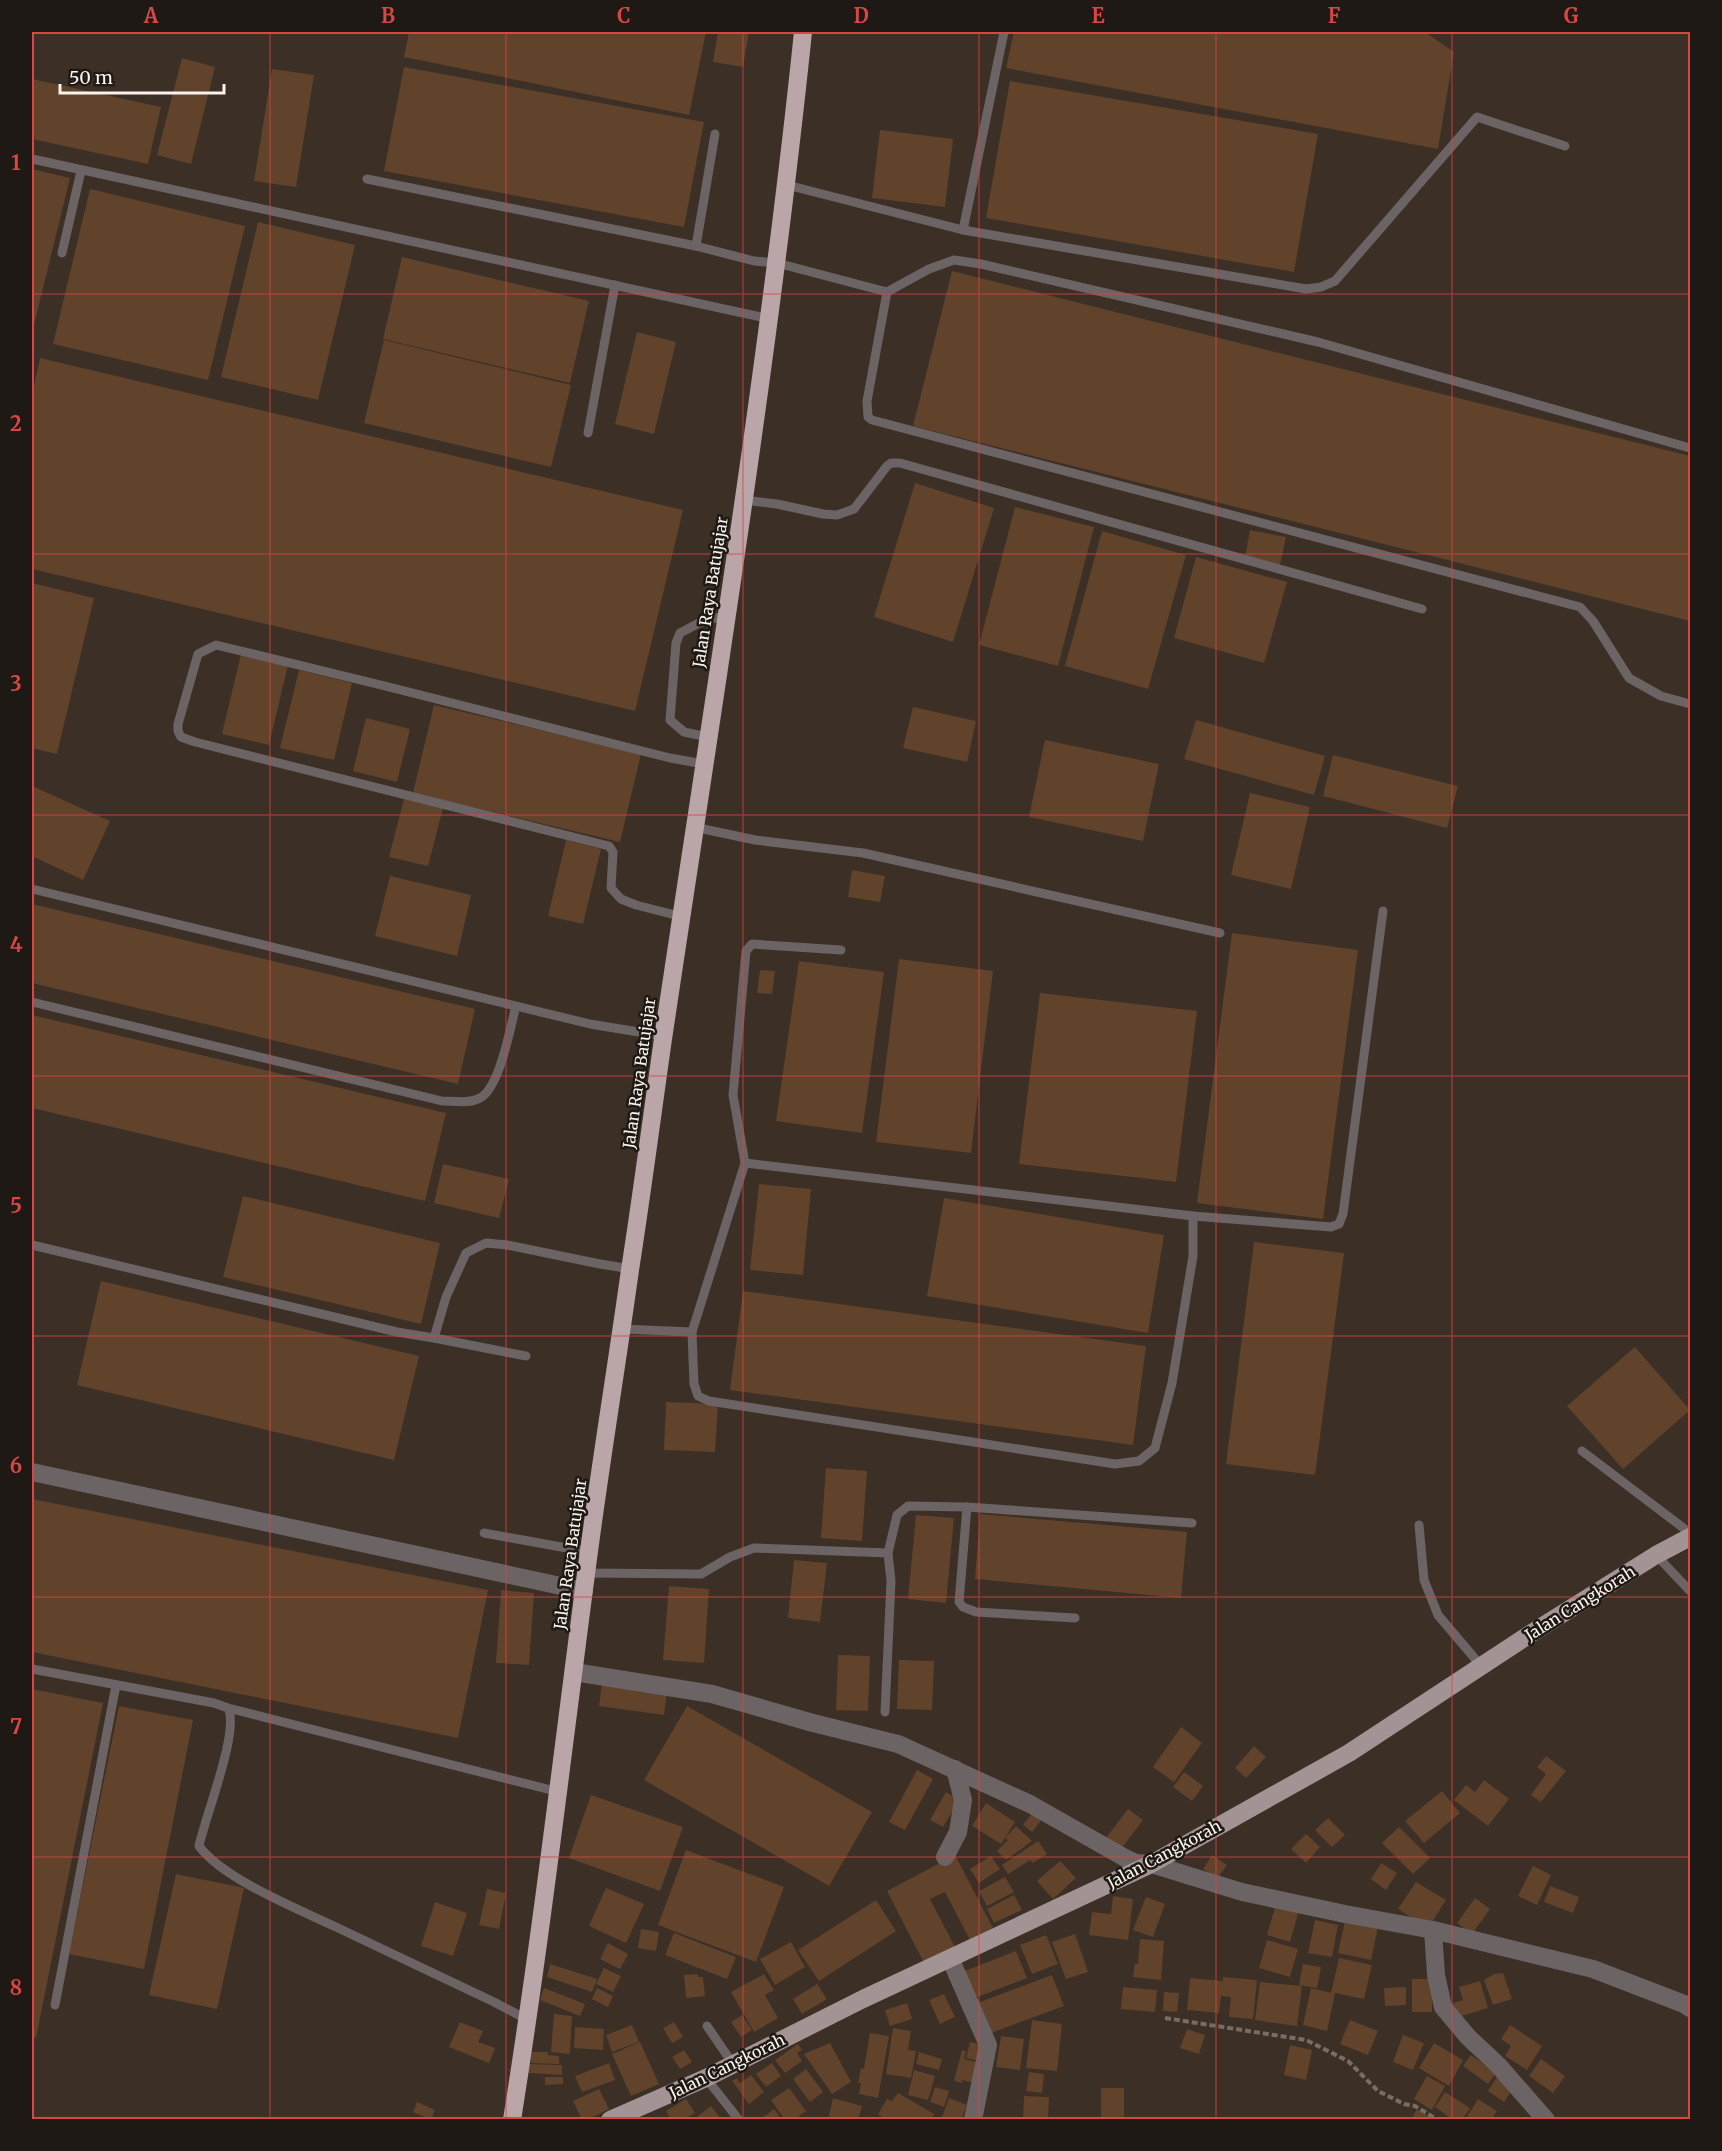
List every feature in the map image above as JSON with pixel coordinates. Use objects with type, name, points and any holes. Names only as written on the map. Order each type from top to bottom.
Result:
[{"type":"highway","name":"Jalan Raya Batujajar","points":[[512,2120],[559,1792],[589,1552],[770,319],[803,32]]},
{"type":"main road","name":"Jalan Cangkorah","points":[[610,2120],[706,2078],[950,1958],[1151,1864],[1349,1753],[1656,1555],[1690,1537]]},
{"type":"street","points":[[32,1472],[585,1582]]},
{"type":"street","points":[[574,1672],[712,1695],[898,1744],[1030,1804],[1136,1863],[1151,1864],[1242,1892],[1433,1930],[1593,1969],[1690,2008]]},
{"type":"street","points":[[945,1857],[958,1832],[963,1800],[955,1768]]},
{"type":"street","points":[[1433,1930],[1436,1975],[1443,2007],[1546,2120]]},
{"type":"street","points":[[950,1958],[988,2045],[973,2120]]},
{"type":"lane","points":[[963,230],[1004,32]]},
{"type":"lane","points":[[787,185],[963,230],[1306,289],[1321,287],[1335,281],[1477,117],[1565,146]]},
{"type":"lane","points":[[696,246],[716,134]]},
{"type":"lane","points":[[32,159],[770,319]]},
{"type":"lane","points":[[62,253],[81,171]]},
{"type":"lane","points":[[368,178],[696,246],[754,261],[777,263],[887,292],[929,269],[954,260],[981,264],[1318,342],[1690,448]]},
{"type":"lane","points":[[588,433],[615,285]]},
{"type":"lane","points":[[887,292],[867,401],[868,417],[872,420],[1580,607],[1593,621],[1629,678],[1661,696],[1690,704]]},
{"type":"lane","points":[[744,500],[837,515],[854,509],[887,466],[891,463],[900,463],[1422,609]]},
{"type":"lane","points":[[708,737],[684,732],[670,720],[676,643],[680,633],[699,623],[726,615]]},
{"type":"lane","points":[[683,917],[621,899],[611,888],[613,852],[609,846],[195,742],[181,737],[178,724],[198,654],[216,645],[670,758],[704,764]]},
{"type":"lane","points":[[694,827],[755,840],[863,853],[1220,933]]},
{"type":"lane","points":[[32,889],[590,1024],[663,1036]]},
{"type":"lane","points":[[745,1163],[1193,1216],[1331,1227],[1339,1224],[1343,1214],[1383,911]]},
{"type":"lane","points":[[841,950],[752,944],[747,951],[734,1095],[745,1163],[692,1332],[694,1384],[699,1396],[709,1401],[1115,1464],[1139,1461],[1155,1448],[1172,1383],[1193,1256],[1193,1216]]},
{"type":"lane","points":[[32,1002],[442,1101],[468,1102],[480,1098],[489,1089],[497,1072],[516,1006]]},
{"type":"lane","points":[[434,1338],[446,1297],[466,1253],[486,1243],[631,1269]]},
{"type":"lane","points":[[32,1245],[398,1332],[526,1356]]},
{"type":"lane","points":[[622,1329],[692,1332]]},
{"type":"lane","points":[[1582,1451],[1690,1533]]},
{"type":"lane","points":[[885,1712],[891,1581],[888,1553],[897,1515],[908,1506],[967,1507],[1192,1523]]},
{"type":"lane","points":[[967,1507],[959,1602],[963,1607],[976,1612],[1075,1618]]},
{"type":"lane","points":[[1419,1525],[1424,1580],[1438,1615],[1482,1667]]},
{"type":"lane","points":[[484,1533],[589,1552]]},
{"type":"lane","points":[[585,1582],[701,1574],[730,1557],[754,1548],[888,1553]]},
{"type":"lane","points":[[1656,1555],[1690,1591]]},
{"type":"lane","points":[[32,1669],[214,1703],[559,1792]]},
{"type":"lane","points":[[55,2005],[116,1685]]},
{"type":"lane","points":[[228,1708],[231,1719],[228,1746],[199,1846],[207,1857],[217,1866],[275,1898],[528,2020]]},
{"type":"lane","points":[[707,2026],[733,2064]]},
{"type":"lane","points":[[706,2078],[739,2120]]},
{"type":"path","points":[[1165,2018],[1306,2040],[1348,2061],[1378,2091],[1404,2104],[1415,2106],[1438,2120]]},
{"type":"building","points":[[409,32],[706,32],[689,115],[404,57]]},
{"type":"building","points":[[718,32],[749,32],[743,67],[713,62]]},
{"type":"building","points":[[1014,32],[1425,32],[1454,52],[1438,149],[1006,68]]},
{"type":"building","points":[[182,58],[215,67],[191,164],[157,155]]},
{"type":"building","points":[[404,67],[704,122],[684,227],[384,171]]},
{"type":"building","points":[[272,69],[314,75],[296,187],[254,181]]},
{"type":"building","points":[[32,79],[161,107],[148,164],[32,139]]},
{"type":"building","points":[[1010,81],[1318,134],[1294,272],[986,218]]},
{"type":"building","points":[[880,130],[953,139],[945,207],[872,198]]},
{"type":"building","points":[[32,169],[70,178],[32,333]]},
{"type":"building","points":[[90,189],[245,226],[208,380],[53,344]]},
{"type":"building","points":[[258,222],[355,245],[318,400],[221,377]]},
{"type":"building","points":[[402,257],[589,301],[570,383],[383,339]]},
{"type":"building","points":[[952,271],[1690,456],[1690,621],[913,426]]},
{"type":"building","points":[[637,332],[676,342],[654,434],[615,424]]},
{"type":"building","points":[[384,340],[571,385],[551,467],[364,423]]},
{"type":"building","points":[[40,358],[683,510],[635,711],[32,569],[32,395]]},
{"type":"building","points":[[915,483],[994,508],[953,642],[874,617]]},
{"type":"building","points":[[1015,507],[1094,527],[1058,666],[979,645]]},
{"type":"building","points":[[1250,530],[1286,537],[1280,565],[1245,558]]},
{"type":"building","points":[[1102,531],[1186,555],[1148,689],[1065,666]]},
{"type":"building","points":[[1196,557],[1287,582],[1264,663],[1174,638]]},
{"type":"building","points":[[32,583],[94,598],[57,754],[32,748]]},
{"type":"building","points":[[241,654],[288,665],[269,745],[222,734]]},
{"type":"building","points":[[299,670],[352,683],[334,760],[280,748]]},
{"type":"building","points":[[434,705],[641,754],[620,842],[413,793]]},
{"type":"building","points":[[913,707],[976,721],[967,762],[903,748]]},
{"type":"building","points":[[366,718],[410,729],[397,782],[353,771]]},
{"type":"building","points":[[1196,720],[1325,756],[1314,795],[1184,759]]},
{"type":"building","points":[[1045,740],[1159,764],[1143,841],[1029,817]]},
{"type":"building","points":[[1333,755],[1458,786],[1447,828],[1323,796]]},
{"type":"building","points":[[32,786],[110,821],[83,880],[32,856]]},
{"type":"building","points":[[1250,793],[1310,807],[1291,889],[1231,875]]},
{"type":"building","points":[[404,799],[443,808],[428,866],[389,857]]},
{"type":"building","points":[[566,840],[601,849],[583,924],[548,916]]},
{"type":"building","points":[[852,870],[885,876],[880,902],[848,897]]},
{"type":"building","points":[[390,876],[471,895],[457,956],[375,936]]},
{"type":"building","points":[[32,904],[475,1009],[458,1084],[32,983]]},
{"type":"building","points":[[1232,933],[1358,950],[1323,1219],[1197,1203]]},
{"type":"building","points":[[899,959],[993,971],[971,1153],[876,1142]]},
{"type":"building","points":[[799,961],[884,972],[862,1133],[776,1121]]},
{"type":"building","points":[[760,970],[775,971],[772,994],[757,993]]},
{"type":"building","points":[[1040,993],[1197,1011],[1176,1182],[1019,1164]]},
{"type":"building","points":[[32,1015],[446,1113],[425,1201],[32,1108]]},
{"type":"building","points":[[443,1164],[509,1179],[499,1218],[434,1203]]},
{"type":"building","points":[[759,1184],[811,1189],[803,1275],[750,1270]]},
{"type":"building","points":[[243,1196],[440,1243],[421,1324],[223,1277]]},
{"type":"building","points":[[944,1198],[1164,1235],[1148,1333],[927,1296]]},
{"type":"building","points":[[1254,1242],[1344,1253],[1315,1475],[1226,1464]]},
{"type":"building","points":[[101,1281],[419,1356],[394,1460],[77,1385]]},
{"type":"building","points":[[743,1291],[1146,1346],[1133,1445],[730,1390]]},
{"type":"building","points":[[1635,1347],[1690,1410],[1623,1469],[1567,1406]]},
{"type":"building","points":[[666,1402],[718,1404],[715,1452],[664,1450]]},
{"type":"building","points":[[826,1468],[867,1471],[862,1541],[821,1538]]},
{"type":"building","points":[[32,1499],[488,1590],[458,1738],[32,1652]]},
{"type":"building","points":[[980,1514],[1187,1532],[1181,1598],[975,1579]]},
{"type":"building","points":[[916,1515],[954,1518],[946,1603],[908,1599]]},
{"type":"building","points":[[794,1560],[827,1563],[820,1622],[788,1618]]},
{"type":"building","points":[[669,1586],[709,1589],[704,1663],[663,1660]]},
{"type":"building","points":[[501,1590],[534,1593],[529,1665],[496,1663]]},
{"type":"building","points":[[838,1655],[870,1656],[868,1711],[836,1710]]},
{"type":"building","points":[[899,1660],[934,1661],[932,1710],[897,1709]]},
{"type":"building","points":[[602,1683],[667,1692],[664,1715],[599,1706]]},
{"type":"building","points":[[32,1689],[103,1703],[36,2038],[32,2037]]},
{"type":"building","points":[[119,1706],[193,1720],[144,1969],[69,1954]]},
{"type":"building","points":[[687,1706],[872,1812],[829,1886],[644,1780]]},
{"type":"building","points":[[1181,1727],[1202,1743],[1174,1782],[1153,1767]]},
{"type":"building","points":[[1254,1746],[1266,1757],[1246,1778],[1235,1768]]},
{"type":"building","points":[[1546,1756],[1566,1771],[1541,1802],[1531,1795],[1546,1774],[1537,1767]]},
{"type":"building","points":[[917,1770],[933,1779],[905,1830],[889,1822]]},
{"type":"building","points":[[1184,1772],[1203,1786],[1192,1801],[1173,1787]]},
{"type":"building","points":[[1484,1780],[1509,1799],[1488,1826],[1454,1800],[1466,1785],[1475,1792]]},
{"type":"building","points":[[1442,1791],[1460,1813],[1424,1843],[1405,1821]]},
{"type":"building","points":[[946,1792],[959,1800],[943,1827],[930,1820]]},
{"type":"building","points":[[591,1795],[683,1827],[660,1891],[569,1858]]},
{"type":"building","points":[[986,1803],[1015,1822],[1001,1844],[972,1826]]},
{"type":"building","points":[[1128,1809],[1143,1820],[1121,1849],[1106,1838]]},
{"type":"building","points":[[1034,1811],[1043,1818],[1032,1832],[1023,1825]]},
{"type":"building","points":[[1328,1818],[1345,1835],[1332,1847],[1315,1830]]},
{"type":"building","points":[[1016,1826],[1032,1841],[1006,1860],[997,1851],[1008,1840],[1005,1838]]},
{"type":"building","points":[[1399,1827],[1430,1858],[1413,1874],[1382,1843]]},
{"type":"building","points":[[1306,1834],[1320,1847],[1306,1863],[1291,1849]]},
{"type":"building","points":[[1038,1841],[1047,1854],[1033,1863],[1030,1860],[1008,1874],[1002,1865]]},
{"type":"building","points":[[686,1850],[784,1887],[756,1962],[658,1925]]},
{"type":"building","points":[[955,1855],[993,1928],[970,1940],[945,1892],[930,1899],[955,1947],[924,1963],[887,1891]]},
{"type":"building","points":[[1212,1855],[1227,1865],[1218,1878],[1203,1869]]},
{"type":"building","points":[[991,1856],[1000,1869],[979,1883],[970,1869]]},
{"type":"building","points":[[1060,1861],[1076,1878],[1053,1899],[1037,1881]]},
{"type":"building","points":[[1381,1863],[1397,1873],[1386,1890],[1371,1879]]},
{"type":"building","points":[[1533,1866],[1551,1875],[1537,1905],[1518,1896]]},
{"type":"building","points":[[176,1874],[244,1888],[217,2009],[149,1995]]},
{"type":"building","points":[[1005,1877],[1014,1892],[987,1906],[979,1891]]},
{"type":"building","points":[[1416,1882],[1446,1900],[1428,1928],[1398,1909]]},
{"type":"building","points":[[1550,1886],[1579,1897],[1573,1913],[1544,1902]]},
{"type":"building","points":[[606,1888],[644,1904],[626,1943],[589,1926]]},
{"type":"building","points":[[487,1889],[506,1893],[499,1929],[479,1925]]},
{"type":"building","points":[[1014,1895],[1022,1910],[994,1923],[987,1909]]},
{"type":"building","points":[[1113,1896],[1133,1899],[1128,1940],[1089,1935],[1092,1912],[1111,1914]]},
{"type":"building","points":[[1146,1897],[1165,1904],[1153,1937],[1133,1930]]},
{"type":"building","points":[[1475,1898],[1490,1909],[1472,1934],[1457,1923]]},
{"type":"building","points":[[876,1900],[896,1931],[819,1981],[798,1950]]},
{"type":"building","points":[[435,1902],[467,1913],[453,1956],[421,1946]]},
{"type":"building","points":[[1276,1904],[1299,1910],[1290,1942],[1267,1935]]},
{"type":"building","points":[[1315,1920],[1338,1925],[1332,1957],[1308,1953]]},
{"type":"building","points":[[1345,1921],[1378,1927],[1371,1960],[1338,1953]]},
{"type":"building","points":[[641,1929],[659,1932],[656,1951],[638,1948]]},
{"type":"building","points":[[674,1933],[736,1957],[727,1979],[665,1955]]},
{"type":"building","points":[[1075,1934],[1088,1972],[1066,1979],[1052,1942]]},
{"type":"building","points":[[1046,1935],[1058,1964],[1032,1974],[1020,1945]]},
{"type":"building","points":[[1140,1939],[1164,1941],[1161,1980],[1133,1977],[1135,1963],[1138,1964]]},
{"type":"building","points":[[1267,1940],[1298,1949],[1290,1977],[1259,1968]]},
{"type":"building","points":[[791,1942],[805,1967],[775,1985],[760,1959]]},
{"type":"building","points":[[608,1943],[628,1954],[620,1969],[600,1959]]},
{"type":"building","points":[[1016,1951],[1027,1978],[972,1999],[962,1972]]},
{"type":"building","points":[[1339,1958],[1372,1965],[1364,1999],[1335,1993],[1327,2031],[1303,2025],[1311,1988],[1331,1993]]},
{"type":"building","points":[[550,1964],[597,1979],[592,1992],[547,1977]]},
{"type":"building","points":[[1303,1964],[1321,1967],[1317,1988],[1299,1985]]},
{"type":"building","points":[[604,1968],[621,1976],[613,1992],[596,1984]]},
{"type":"building","points":[[1503,1973],[1512,1999],[1493,2005],[1484,1980],[1494,1974]]},
{"type":"building","points":[[698,1974],[698,1977],[703,1977],[705,1996],[686,1998],[684,1975]]},
{"type":"building","points":[[764,1974],[774,1990],[765,1995],[778,2018],[754,2032],[731,1992]]},
{"type":"building","points":[[1052,1975],[1064,2006],[986,2035],[975,2004]]},
{"type":"building","points":[[1223,1977],[1257,1980],[1253,2019],[1229,2017],[1231,1997],[1221,1996],[1219,2013],[1187,2010],[1190,1978],[1223,1981]]},
{"type":"building","points":[[1412,1979],[1432,1979],[1432,2012],[1412,2012]]},
{"type":"building","points":[[1480,1981],[1488,2008],[1458,2017],[1453,2003],[1463,2000],[1459,1987]]},
{"type":"building","points":[[1260,1982],[1302,1986],[1297,2026],[1255,2020]]},
{"type":"building","points":[[817,1984],[827,1999],[802,2014],[793,1999]]},
{"type":"building","points":[[1123,1987],[1157,1990],[1155,2012],[1121,2009]]},
{"type":"building","points":[[1406,1987],[1406,2005],[1385,2006],[1384,1988]]},
{"type":"building","points":[[544,1988],[585,2004],[580,2016],[540,2000]]},
{"type":"building","points":[[597,1988],[613,1996],[608,2007],[592,1999]]},
{"type":"building","points":[[1164,1992],[1179,1993],[1177,2012],[1163,2011]]},
{"type":"building","points":[[944,1994],[955,2017],[940,2024],[929,2000]]},
{"type":"building","points":[[907,2003],[912,2019],[890,2026],[885,2010]]},
{"type":"building","points":[[554,2014],[572,2016],[570,2054],[551,2052]]},
{"type":"building","points":[[742,2015],[752,2030],[741,2037],[731,2022]]},
{"type":"building","points":[[1032,2020],[1062,2024],[1057,2071],[1026,2068]]},
{"type":"building","points":[[1350,2020],[1378,2031],[1368,2055],[1340,2044]]},
{"type":"building","points":[[460,2022],[483,2031],[478,2042],[495,2048],[489,2063],[449,2047]]},
{"type":"building","points":[[674,2022],[683,2037],[672,2043],[663,2028]]},
{"type":"building","points":[[632,2025],[639,2042],[612,2052],[606,2035]]},
{"type":"building","points":[[1510,2025],[1542,2046],[1527,2070],[1505,2056],[1511,2046],[1501,2039]]},
{"type":"building","points":[[575,2027],[604,2029],[603,2050],[574,2048]]},
{"type":"building","points":[[893,2028],[911,2031],[908,2050],[916,2051],[911,2078],[886,2074]]},
{"type":"building","points":[[1187,2029],[1205,2035],[1199,2054],[1180,2048]]},
{"type":"building","points":[[870,2033],[889,2036],[878,2098],[859,2094],[861,2083],[858,2083],[861,2068],[864,2069]]},
{"type":"building","points":[[1403,2035],[1424,2043],[1413,2070],[1393,2062]]},
{"type":"building","points":[[1001,2036],[1024,2039],[1020,2070],[996,2067]]},
{"type":"building","points":[[640,2042],[659,2084],[631,2096],[612,2054]]},
{"type":"building","points":[[970,2042],[983,2045],[979,2061],[966,2058]]},
{"type":"building","points":[[830,2043],[851,2082],[832,2094],[804,2054]]},
{"type":"building","points":[[1434,2043],[1463,2060],[1449,2086],[1419,2068]]},
{"type":"building","points":[[798,2044],[802,2050],[797,2053],[802,2061],[785,2073],[775,2060]]},
{"type":"building","points":[[1290,2045],[1312,2050],[1306,2080],[1284,2075]]},
{"type":"building","points":[[684,2050],[692,2062],[680,2069],[672,2057]]},
{"type":"building","points":[[962,2050],[966,2051],[964,2059],[979,2063],[974,2083],[954,2081]]},
{"type":"building","points":[[531,2052],[548,2052],[548,2055],[559,2056],[559,2064],[531,2063]]},
{"type":"building","points":[[919,2052],[942,2059],[939,2070],[916,2064]]},
{"type":"building","points":[[1471,2055],[1496,2073],[1488,2084],[1463,2066]]},
{"type":"building","points":[[1541,2059],[1565,2076],[1553,2093],[1529,2076]]},
{"type":"building","points":[[609,2063],[615,2080],[582,2092],[575,2076]]},
{"type":"building","points":[[772,2063],[781,2076],[766,2087],[756,2074]]},
{"type":"building","points":[[529,2064],[562,2065],[562,2075],[528,2073]]},
{"type":"building","points":[[806,2069],[823,2092],[810,2102],[793,2079]]},
{"type":"building","points":[[914,2070],[935,2076],[928,2100],[908,2095]]},
{"type":"building","points":[[1029,2072],[1044,2074],[1042,2093],[1026,2091]]},
{"type":"building","points":[[751,2075],[764,2092],[749,2104],[732,2081],[737,2078],[740,2083]]},
{"type":"building","points":[[1427,2076],[1445,2086],[1432,2110],[1414,2099]]},
{"type":"building","points":[[545,2077],[563,2077],[563,2084],[545,2085]]},
{"type":"building","points":[[1497,2077],[1513,2089],[1504,2102],[1488,2091]]},
{"type":"building","points":[[935,2087],[949,2091],[944,2107],[930,2102]]},
{"type":"building","points":[[789,2088],[806,2111],[794,2120],[785,2120],[771,2100]]},
{"type":"building","points":[[1101,2088],[1124,2088],[1124,2119],[1101,2119]]},
{"type":"building","points":[[599,2089],[609,2109],[587,2120],[582,2120],[573,2101]]},
{"type":"building","points":[[1445,2092],[1470,2108],[1462,2120],[1453,2120],[1435,2107]]},
{"type":"building","points":[[898,2093],[934,2114],[931,2120],[887,2120],[878,2114],[887,2099],[892,2101]]},
{"type":"building","points":[[1024,2096],[1049,2097],[1048,2120],[1023,2120]]},
{"type":"building","points":[[833,2098],[862,2106],[858,2120],[828,2120]]},
{"type":"building","points":[[949,2098],[967,2105],[961,2120],[941,2120]]},
{"type":"building","points":[[686,2099],[695,2113],[684,2120],[671,2120],[666,2111]]},
{"type":"building","points":[[1478,2099],[1497,2111],[1491,2120],[1465,2120]]},
{"type":"building","points":[[417,2102],[435,2110],[431,2120],[413,2112]]},
{"type":"building","points":[[711,2106],[722,2120],[701,2120],[698,2116]]},
{"type":"building","points":[[774,2109],[782,2120],[759,2120]]},
{"type":"building","points":[[1417,2109],[1434,2120],[1411,2120]]}]
